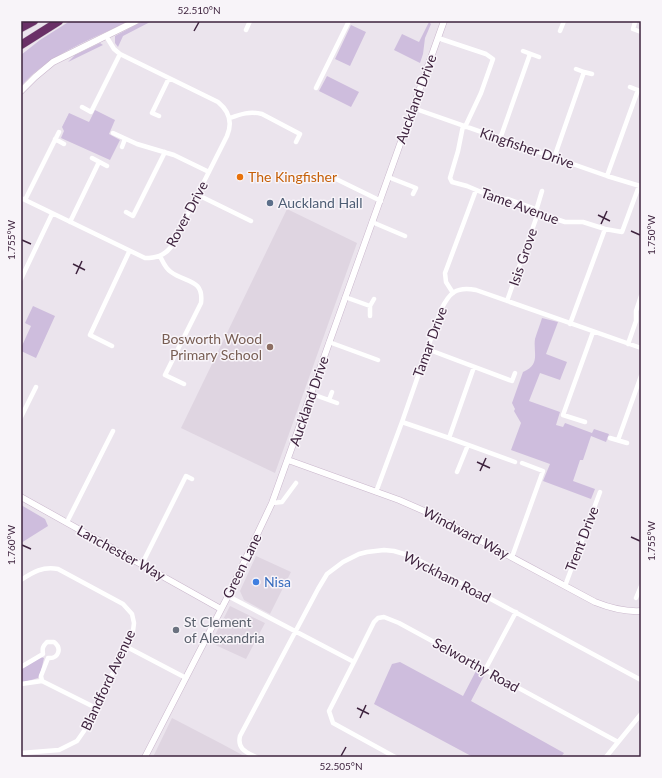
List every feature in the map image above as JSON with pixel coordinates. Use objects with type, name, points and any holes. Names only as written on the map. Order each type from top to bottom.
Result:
[{"type":"highway","points":[[21,28],[34,21]]},
{"type":"highway","points":[[21,45],[59,21]]},
{"type":"street","points":[[21,48],[59,21]]},
{"type":"street","points":[[21,91],[35,76],[53,62],[136,21]]},
{"type":"street","points":[[246,30],[250,21]]},
{"type":"street","points":[[316,88],[349,21]]},
{"type":"street","name":"Auckland Drive","points":[[288,460],[444,21]]},
{"type":"street","points":[[560,31],[564,21]]},
{"type":"street","points":[[635,22],[633,29],[641,32]]},
{"type":"street","points":[[106,36],[114,49],[120,54],[218,102],[228,113],[230,118],[246,113],[256,112],[262,114],[300,134],[296,142]]},
{"type":"street","points":[[438,38],[486,54],[493,59],[481,93],[464,126]]},
{"type":"street","points":[[522,51],[539,57]]},
{"type":"street","points":[[82,108],[90,112],[120,54]]},
{"type":"street","points":[[500,139],[530,54]]},
{"type":"street","points":[[576,69],[592,74]]},
{"type":"street","points":[[554,158],[584,72]]},
{"type":"street","points":[[160,116],[152,113],[169,78]]},
{"type":"street","points":[[607,176],[640,91],[630,87]]},
{"type":"street","name":"Kingfisher Drive","points":[[413,108],[554,158],[640,186]]},
{"type":"street","name":"Rover Drive","points":[[23,199],[129,252],[145,258],[160,256],[166,253],[171,247],[198,195],[229,130],[230,118]]},
{"type":"street","name":"Tame Avenue","points":[[464,126],[458,151],[450,172],[450,178],[452,182],[500,200],[508,199],[533,208],[537,212],[565,222],[583,222],[622,232],[640,186]]},
{"type":"street","points":[[23,199],[59,132]]},
{"type":"street","points":[[113,133],[125,139],[174,155],[209,172]]},
{"type":"street","points":[[122,147],[125,139]]},
{"type":"street","points":[[55,140],[64,144]]},
{"type":"street","points":[[126,212],[133,216],[165,152]]},
{"type":"street","points":[[92,158],[107,166]]},
{"type":"street","points":[[70,222],[99,162]]},
{"type":"street","points":[[388,178],[416,188],[413,194]]},
{"type":"street","points":[[336,179],[380,201]]},
{"type":"street","points":[[453,293],[446,282],[445,273],[476,190]]},
{"type":"street","name":"Isis Grove","points":[[507,301],[537,212],[542,192]]},
{"type":"street","points":[[198,195],[251,220]]},
{"type":"street","points":[[21,279],[52,214]]},
{"type":"street","points":[[372,222],[405,236]]},
{"type":"street","points":[[570,324],[606,229]]},
{"type":"street","points":[[112,346],[90,335],[129,252]]},
{"type":"street","points":[[160,256],[165,267],[171,272],[196,284],[202,295],[201,303],[165,375],[184,384]]},
{"type":"street","name":"Tamar Drive","points":[[376,492],[441,310],[446,299],[453,293],[462,289],[476,290],[641,348]]},
{"type":"street","points":[[628,344],[636,321],[636,311],[641,296]]},
{"type":"street","points":[[345,298],[370,306]]},
{"type":"street","points":[[370,316],[370,306],[374,299]]},
{"type":"street","points":[[585,422],[563,415],[593,332]]},
{"type":"street","name":"Auckland Drive","points":[[329,342],[378,360]]},
{"type":"street","points":[[427,349],[512,381],[515,373]]},
{"type":"street","points":[[449,438],[474,367]]},
{"type":"street","points":[[618,440],[641,376]]},
{"type":"street","points":[[21,417],[36,387]]},
{"type":"street","points":[[329,400],[332,392]]},
{"type":"street","points":[[312,394],[337,403]]},
{"type":"street","points":[[402,422],[515,462]]},
{"type":"street","points":[[67,522],[114,431]]},
{"type":"street","points":[[610,438],[627,443]]},
{"type":"street","points":[[457,472],[468,445]]},
{"type":"street","name":"Windward Way","points":[[288,460],[399,500],[431,514],[565,586],[608,607],[632,612],[641,611]]},
{"type":"street","name":"Green Lane","points":[[145,757],[228,596],[272,503],[288,460]]},
{"type":"street","points":[[512,557],[543,471],[522,463]]},
{"type":"street","points":[[142,564],[186,476],[192,479]]},
{"type":"street","points":[[272,503],[282,502],[296,483]]},
{"type":"street","name":"Trent Drive","points":[[565,586],[600,492]]},
{"type":"street","name":"Lanchester Way","points":[[21,497],[221,610]]},
{"type":"street","name":"Wyckham Road","points":[[256,757],[241,747],[239,744],[240,736],[295,631],[327,574],[342,562],[368,552],[394,551],[411,556],[641,680]]},
{"type":"street","name":"Blandford Avenue","points":[[21,580],[31,573],[42,569],[51,568],[76,578],[123,604],[132,614],[134,623],[133,631],[96,708],[80,737],[69,746],[59,750],[21,753]]},
{"type":"street","points":[[636,598],[641,586]]},
{"type":"street","points":[[228,596],[354,662],[329,711],[333,723],[395,757]]},
{"type":"street","points":[[485,670],[516,612]]},
{"type":"street","name":"Selworthy Road","points":[[354,662],[374,622],[378,618],[384,617],[399,623],[618,742]]},
{"type":"street","points":[[50,641],[57,644],[59,651],[58,655],[48,658],[43,654],[44,645],[47,642],[50,641]]},
{"type":"street","points":[[125,646],[186,678]]},
{"type":"street","points":[[21,667],[43,654]]},
{"type":"street","points":[[42,680],[41,676],[48,658]]},
{"type":"street","points":[[21,684],[42,680],[96,708]]},
{"type":"street","points":[[606,757],[641,714]]},
{"type":"shaded area","points":[[70,21],[129,21],[58,56],[32,75],[21,86],[21,55],[40,40]]},
{"type":"shaded area","points":[[143,21],[152,21],[123,36],[118,47],[115,43],[115,36]]},
{"type":"shaded area","points":[[429,22],[431,24],[425,38],[420,63],[394,50],[402,34],[419,42]]},
{"type":"shaded area","points":[[351,25],[366,32],[350,66],[335,59]]},
{"type":"shaded area","points":[[100,43],[103,45],[68,62],[75,55]]},
{"type":"shaded area","points":[[327,76],[359,92],[351,107],[319,91]]},
{"type":"shaded area","points":[[95,110],[115,120],[109,134],[120,140],[110,160],[61,138],[64,131],[62,127],[69,113],[89,122]]},
{"type":"shaded area","name":"Bosworth Wood Primary School","points":[[287,209],[357,243],[275,473],[181,428]]},
{"type":"shaded area","points":[[33,306],[55,316],[36,358],[21,351],[31,326],[25,323]]},
{"type":"shaded area","points":[[542,318],[558,322],[546,354],[567,362],[560,380],[540,373],[529,401],[560,412],[556,425],[563,427],[565,423],[592,433],[594,429],[609,434],[606,442],[591,436],[583,460],[580,460],[573,481],[595,489],[591,499],[543,481],[550,464],[511,450],[521,423],[514,411],[515,409],[512,403],[523,372],[529,369],[534,362],[535,339]]},
{"type":"shaded area","points":[[21,505],[45,519],[48,526],[21,543]]},
{"type":"shaded area","points":[[256,556],[291,572],[270,614],[244,600],[240,591]]},
{"type":"shaded area","points":[[230,606],[265,623],[246,659],[211,643]]},
{"type":"shaded area","points":[[41,657],[44,658],[38,678],[21,683],[21,669]]},
{"type":"shaded area","points":[[400,662],[463,696],[477,669],[485,674],[471,701],[564,753],[561,757],[473,757],[374,704],[392,664]]},
{"type":"shaded area","points":[[172,718],[222,744],[246,757],[153,757]]},
{"type":"place","name":"The Kingfisher","points":[[240,177]]},
{"type":"place","name":"Auckland Hall","points":[[270,203]]},
{"type":"place","name":"Bosworth Wood Primary School","points":[[270,347]]},
{"type":"place","name":"Nisa","points":[[256,582]]},
{"type":"place","name":"St Clement of Alexandria","points":[[176,630]]}]
